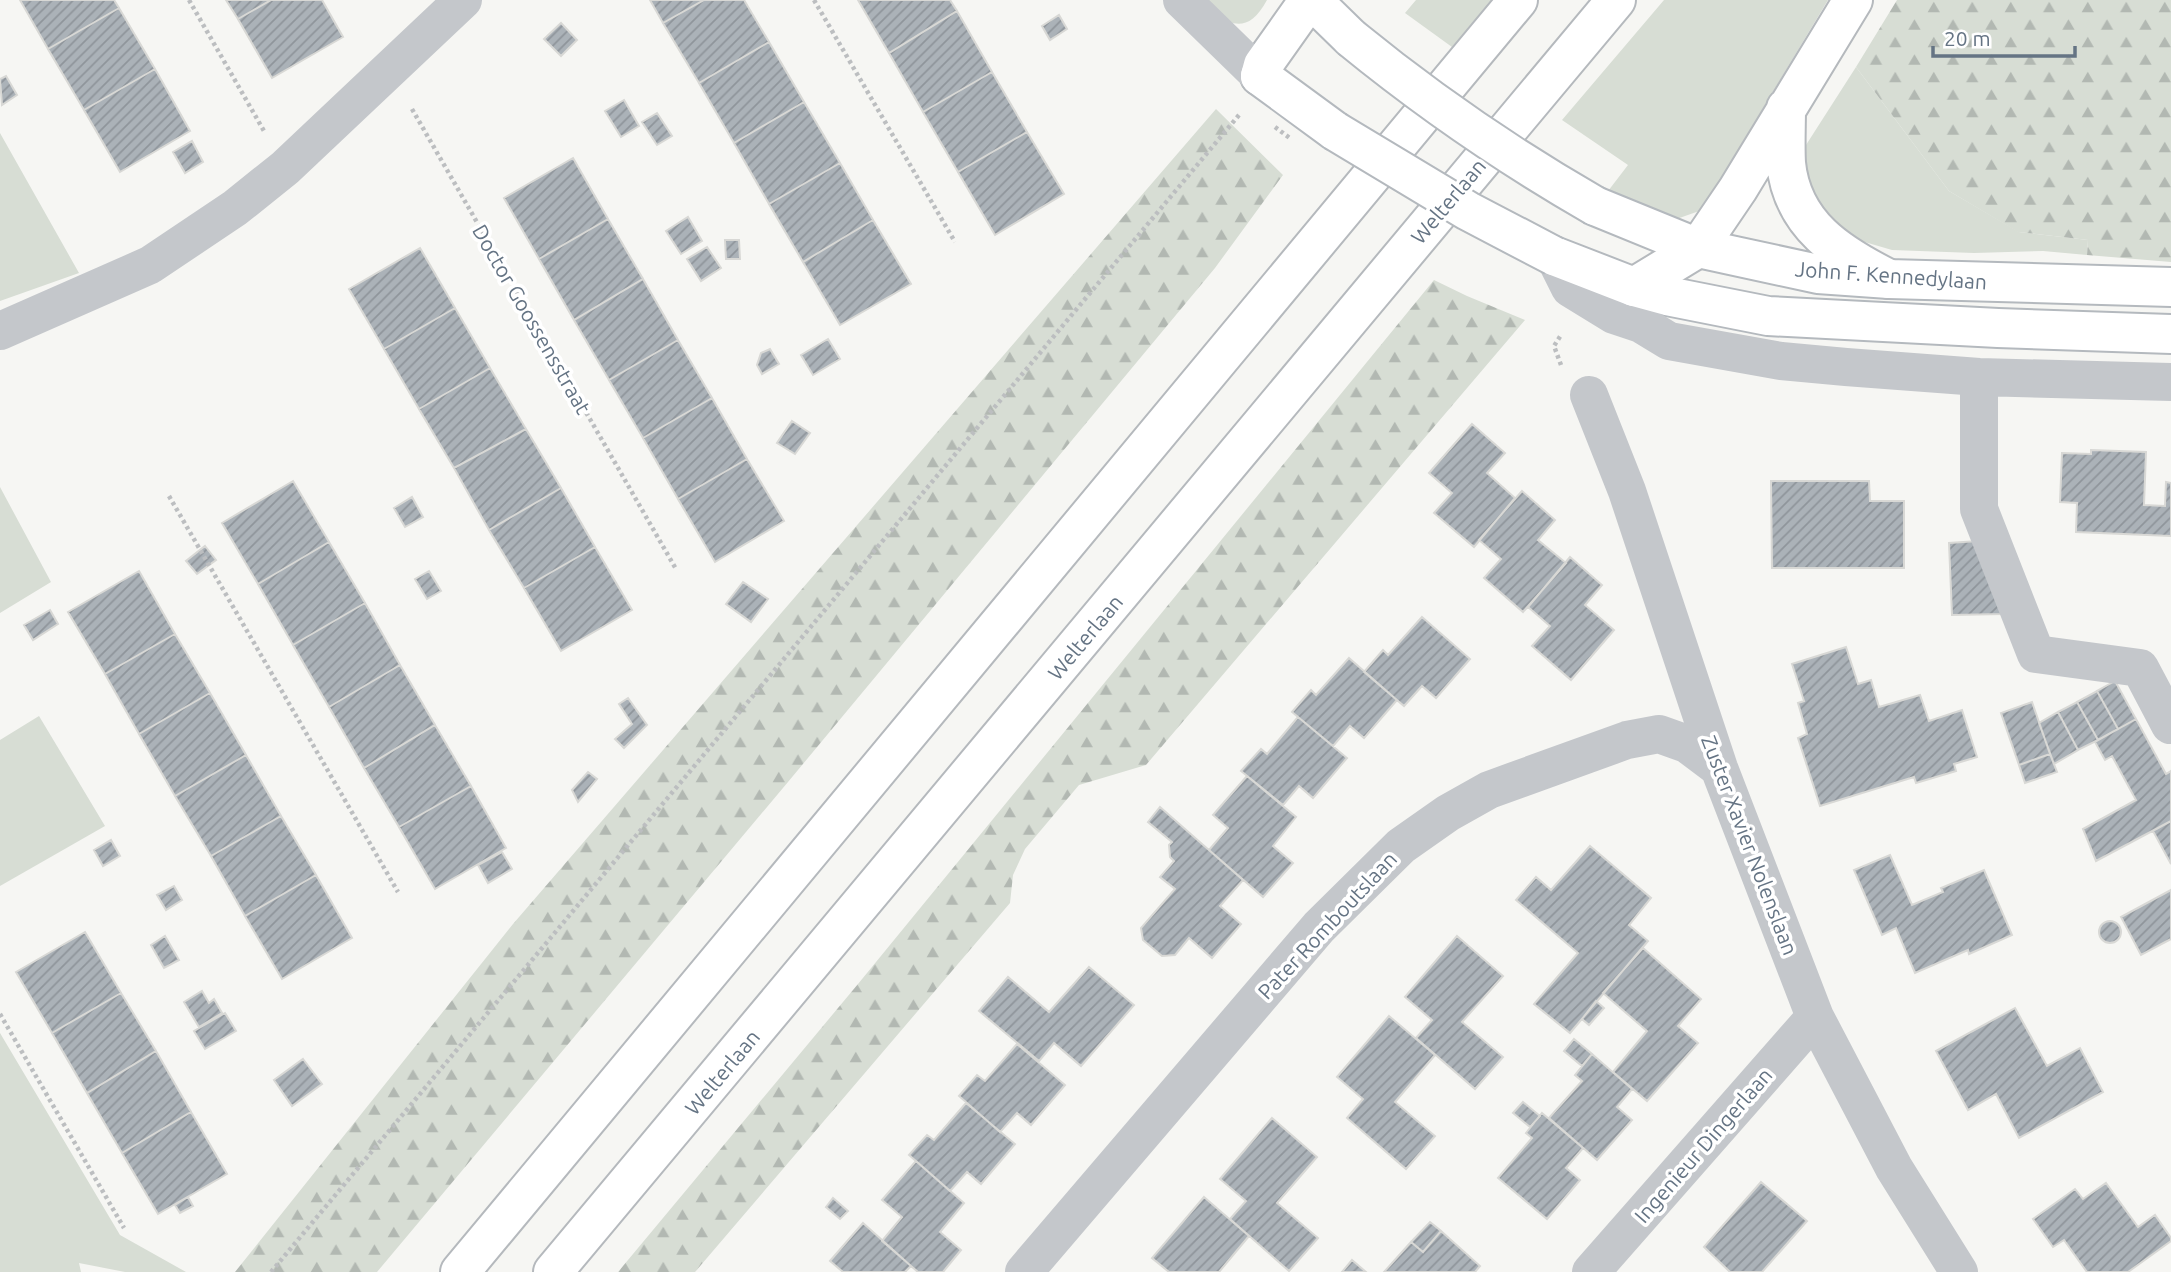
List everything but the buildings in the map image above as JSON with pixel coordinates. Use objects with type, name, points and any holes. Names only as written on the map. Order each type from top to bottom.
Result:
[{"type":"main road","points":[[1310,0],[1263,65],[1260,76],[1295,103],[1391,166],[1468,211],[1554,256],[1634,287],[1724,309],[1768,316],[2171,334]]},
{"type":"main road","name":"John F. Kennedylaan","points":[[1310,0],[1400,78],[1529,169],[1595,206],[1698,248],[1818,274],[1889,279],[2171,287]]},
{"type":"main road","points":[[460,1272],[1518,0]]},
{"type":"main road","name":"Welterlaan","points":[[554,1272],[1616,0]]},
{"type":"main road","points":[[1634,287],[1698,248],[1738,189],[1853,0]]},
{"type":"main road","points":[[1786,108],[1786,163],[1799,208],[1831,245],[1859,264],[1889,279]]},
{"type":"street","points":[[0,331],[150,265],[235,208],[285,168],[463,0]]},
{"type":"street","points":[[1182,0],[1260,76]]},
{"type":"street","points":[[1554,256],[1570,288],[1614,315],[1641,324],[1669,341],[1781,361],[1979,377],[2171,382]]},
{"type":"street","points":[[1979,377],[1979,509],[2036,654],[2140,668],[2170,726]]},
{"type":"street","name":"Zuster Xavier Nolenslaan","points":[[1589,396],[1627,491],[1719,768],[1815,1017],[1894,1168],[1959,1272]]},
{"type":"street","name":"Pater Romboutslaan","points":[[1024,1272],[1319,927],[1401,846],[1448,813],[1489,790],[1627,740],[1659,734],[1687,744],[1719,768]]},
{"type":"street","name":"Ingenieur Dingerlaan","points":[[1591,1272],[1815,1017]]},
{"type":"path","points":[[189,0],[285,168]]},
{"type":"path","points":[[814,0],[955,242]]},
{"type":"path","name":"Doctor Goossensstraat","points":[[389,69],[676,569]]},
{"type":"path","points":[[271,1272],[1240,114]]},
{"type":"path","points":[[169,496],[398,892]]},
{"type":"path","points":[[0,1014],[124,1228]]},
{"type":"green space","points":[[1196,0],[1267,0],[1259,13],[1242,24],[1215,15]]},
{"type":"green space","points":[[1416,0],[1492,0],[1452,47],[1405,13]]},
{"type":"green space","points":[[1664,0],[1828,0],[1702,210],[1671,221],[1605,195],[1628,165],[1562,120]]},
{"type":"green space","points":[[1897,0],[2171,0],[2171,262],[2087,255],[2088,240],[2018,232],[1949,191],[1856,67]]},
{"type":"green space","points":[[1856,67],[1949,191],[2019,232],[2088,240],[2087,255],[2043,251],[1974,253],[1892,250],[1851,238],[1811,199],[1805,170],[1806,145]]},
{"type":"green space","points":[[1216,109],[1283,175],[1215,268],[377,1272],[235,1272],[513,924]]},
{"type":"green space","points":[[0,133],[79,273],[0,301]]},
{"type":"green space","points":[[1434,280],[1525,320],[1146,765],[1079,785],[1025,849],[1013,875],[1010,903],[695,1272],[618,1272],[858,984]]},
{"type":"green space","points":[[0,487],[51,582],[0,613]]},
{"type":"green space","points":[[39,716],[105,826],[0,886],[0,740]]},
{"type":"green space","points":[[0,1033],[120,1235],[186,1272],[125,1272],[79,1263],[81,1272],[0,1272]]}]
